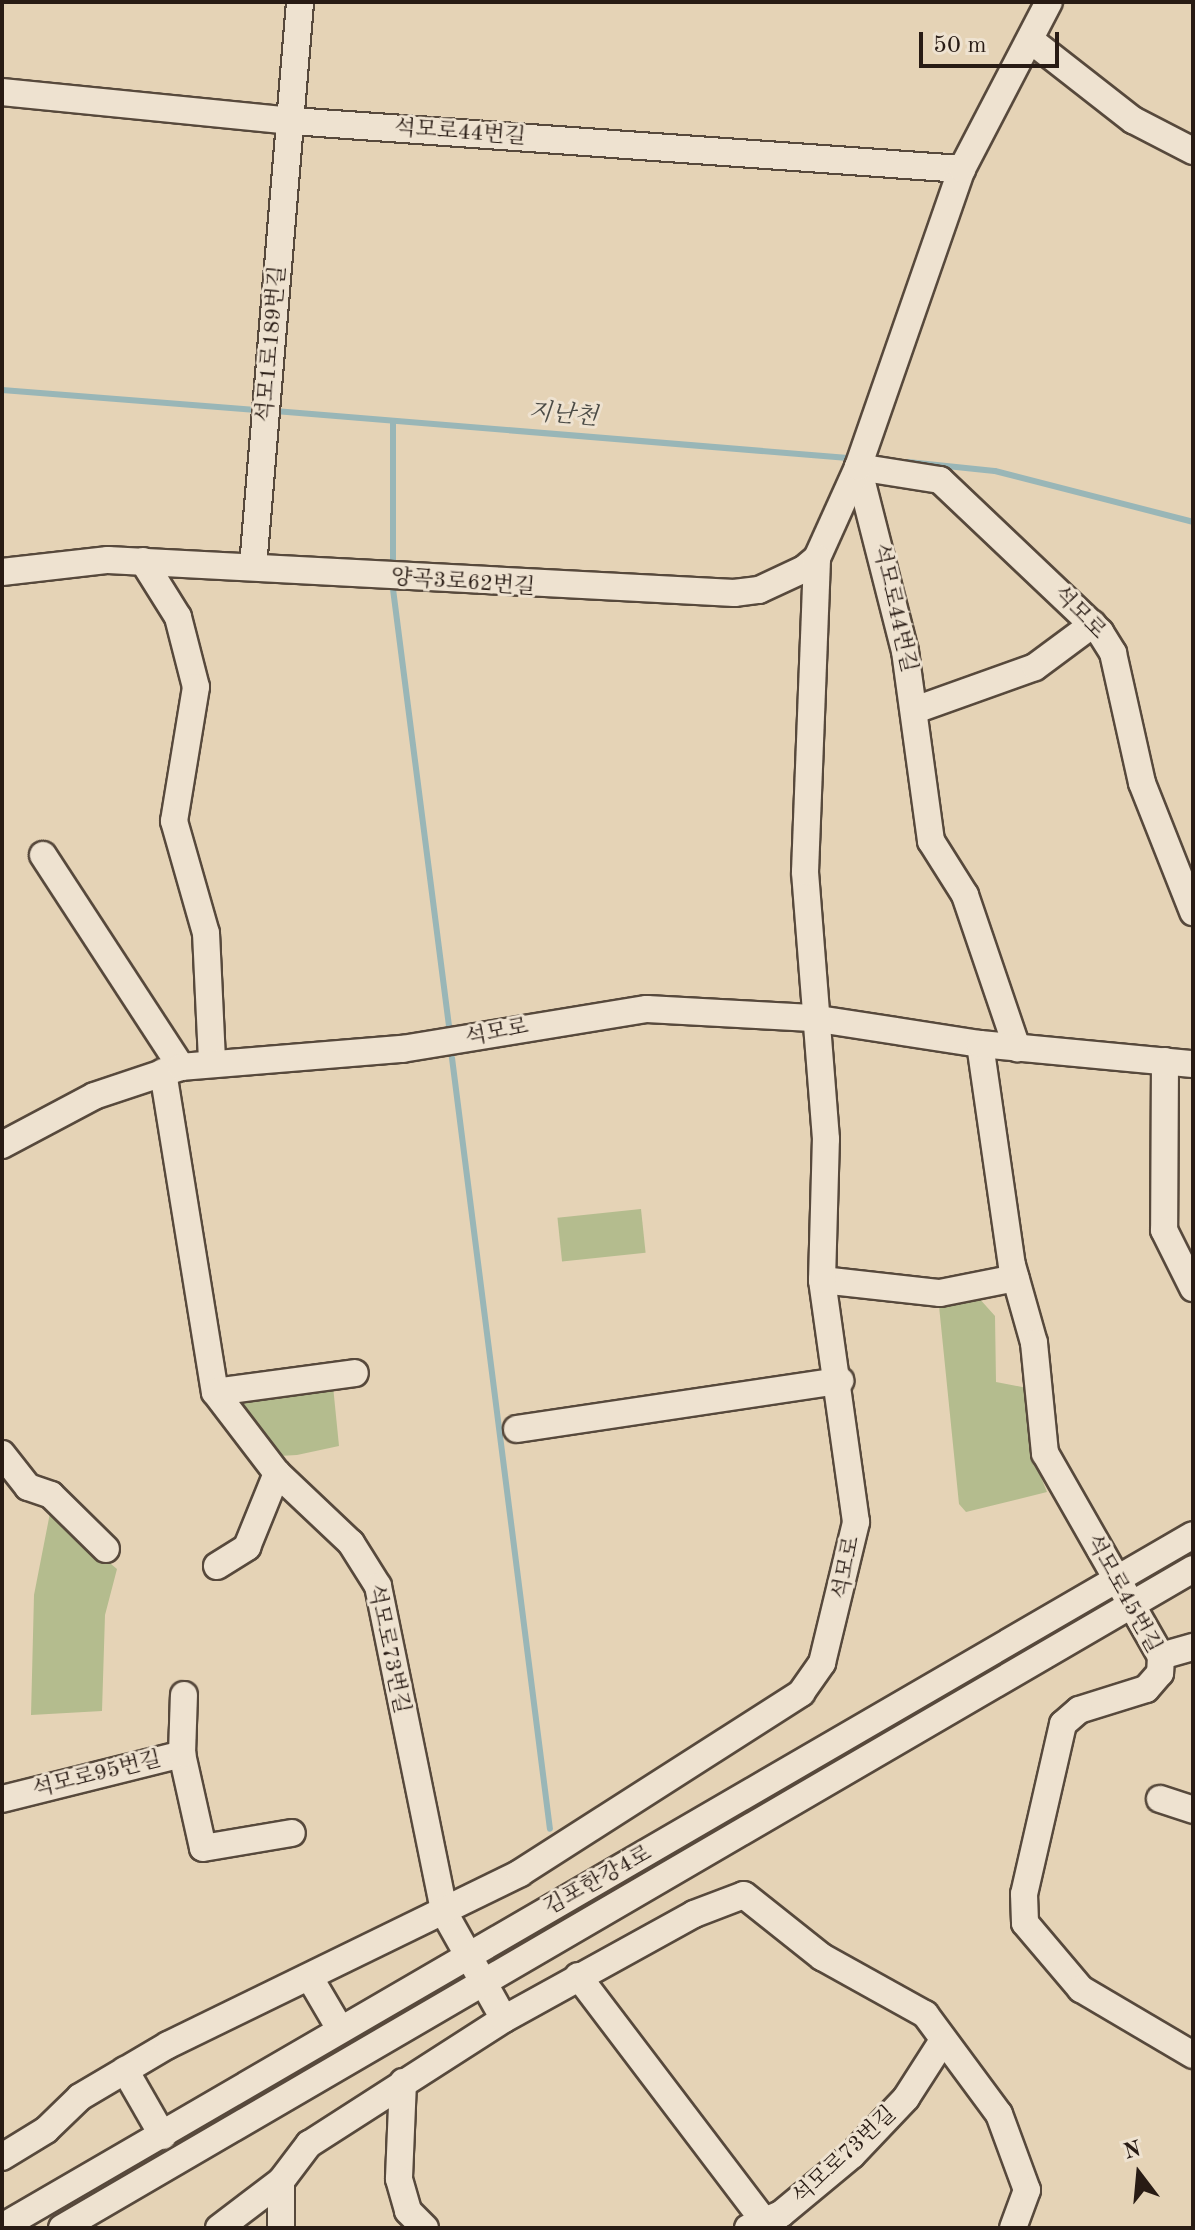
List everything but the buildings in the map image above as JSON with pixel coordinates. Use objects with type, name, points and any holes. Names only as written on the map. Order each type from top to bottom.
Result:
[{"type":"street","name":"석모1로189번길","points":[[253,567],[300,2]]},
{"type":"street","points":[[817,558],[858,467],[962,169],[1033,42],[1049,2]]},
{"type":"street","points":[[1033,42],[1133,120],[1193,151]]},
{"type":"street","points":[[2,92],[292,121]]},
{"type":"street","name":"석모로44번길","points":[[292,121],[962,169]]},
{"type":"street","name":"석모로44번길","points":[[858,467],[915,710],[931,841],[965,895],[1017,1048]]},
{"type":"street","name":"석모로","points":[[858,467],[940,480],[1093,624],[1113,653],[1135,759],[1193,912]]},
{"type":"street","name":"양곡3로62번길","points":[[2,572],[72,560],[143,561],[477,585],[734,593],[759,590],[817,558]]},
{"type":"street","name":"석모로","points":[[2,2157],[125,2070],[445,1914],[813,1680],[833,1629],[856,1522],[840,1381],[822,1280],[826,1139],[812,1018],[804,763],[817,558]]},
{"type":"street","points":[[143,561],[178,617],[196,687],[174,821],[206,933],[212,1062]]},
{"type":"street","points":[[915,710],[1035,667],[1093,624]]},
{"type":"street","points":[[43,855],[172,1070]]},
{"type":"street","name":"석모로","points":[[2,1145],[81,1101],[172,1070],[212,1062],[402,1049],[647,1009],[812,1018],[980,1044],[1193,1064]]},
{"type":"street","name":"석모로45번길","points":[[980,1044],[1016,1278],[1034,1343],[1045,1453],[1161,1656],[1160,1673],[1146,1689],[1079,1710],[1063,1724],[1023,1909],[1038,1946],[1081,1989],[1193,2055]]},
{"type":"street","points":[[1165,1061],[1164,1230],[1193,1288]]},
{"type":"street","name":"석모로73번길","points":[[172,1070],[215,1392],[277,1473],[351,1543],[378,1586],[445,1914],[464,1956],[504,2019]]},
{"type":"street","points":[[822,1280],[940,1293],[1016,1278]]},
{"type":"street","points":[[215,1392],[355,1373]]},
{"type":"street","points":[[517,1429],[840,1381]]},
{"type":"street","points":[[2,1454],[28,1487],[51,1495],[106,1549]]},
{"type":"street","points":[[217,1566],[247,1547],[277,1473]]},
{"type":"street","name":"김포한강4로","points":[[2,2227],[1193,1535]]},
{"type":"street","name":"김포한강4로","points":[[62,2228],[479,1980],[1193,1569]]},
{"type":"street","points":[[1161,1656],[1193,1647]]},
{"type":"street","name":"석모로95번길","points":[[2,1799],[182,1754],[184,1695]]},
{"type":"street","points":[[182,1754],[203,1848],[292,1833]]},
{"type":"street","points":[[1160,1799],[1193,1810]]},
{"type":"street","points":[[219,2228],[281,2181],[309,2144],[403,2082],[578,1976],[744,1895],[822,1957],[917,2006],[999,2114],[1027,2190],[1013,2228]]},
{"type":"street","points":[[578,1976],[761,2226]]},
{"type":"street","points":[[310,1978],[340,2029]]},
{"type":"street","name":"석모로73번길","points":[[761,2226],[891,2116],[942,2042]]},
{"type":"street","points":[[125,2070],[163,2136]]},
{"type":"street","points":[[403,2082],[399,2179],[408,2211],[425,2228]]},
{"type":"street","points":[[281,2181],[281,2228]]},
{"type":"green space","points":[[641,1209],[646,1253],[562,1262],[557,1218]]},
{"type":"green space","points":[[978,1297],[995,1316],[996,1382],[1027,1388],[1032,1455],[1047,1492],[966,1512],[959,1504],[939,1306]]},
{"type":"green space","points":[[333,1386],[339,1446],[297,1455],[279,1456],[237,1401]]},
{"type":"green space","points":[[50,1513],[117,1569],[105,1615],[102,1711],[31,1715],[34,1595]]},
{"type":"waterway","name":"지난천","points":[[2,390],[256,410]]},
{"type":"waterway","name":"지난천","points":[[275,411],[848,458]]},
{"type":"waterway","points":[[393,422],[393,567]]},
{"type":"waterway","name":"지난천","points":[[908,462],[995,471],[1193,522]]},
{"type":"waterway","points":[[393,589],[449,1025]]},
{"type":"waterway","points":[[452,1058],[550,1829]]}]
